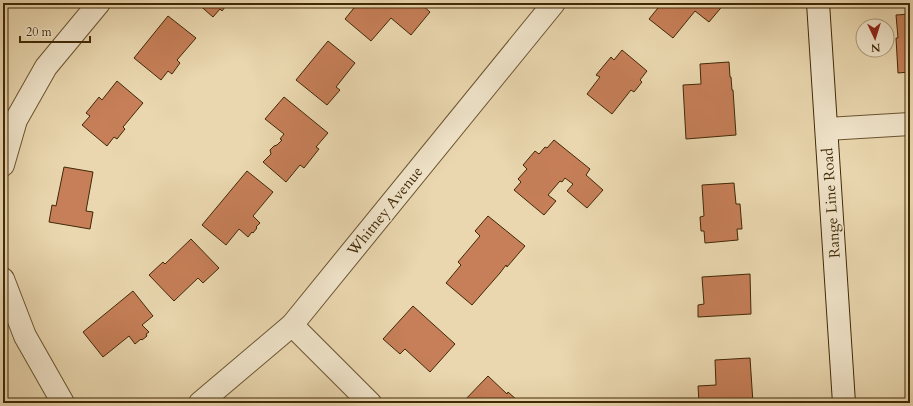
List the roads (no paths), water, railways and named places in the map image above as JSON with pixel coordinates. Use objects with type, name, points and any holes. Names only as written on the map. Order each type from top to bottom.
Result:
[{"type":"street","points":[[3,165],[16,120],[46,67],[99,3]]},
{"type":"street","name":"Whitney Avenue","points":[[200,403],[292,325],[554,3]]},
{"type":"street","name":"Range Line Road","points":[[818,3],[844,403]]},
{"type":"street","points":[[827,129],[910,124]]},
{"type":"street","points":[[3,280],[25,336],[63,403]]},
{"type":"street","points":[[292,325],[370,403]]}]
